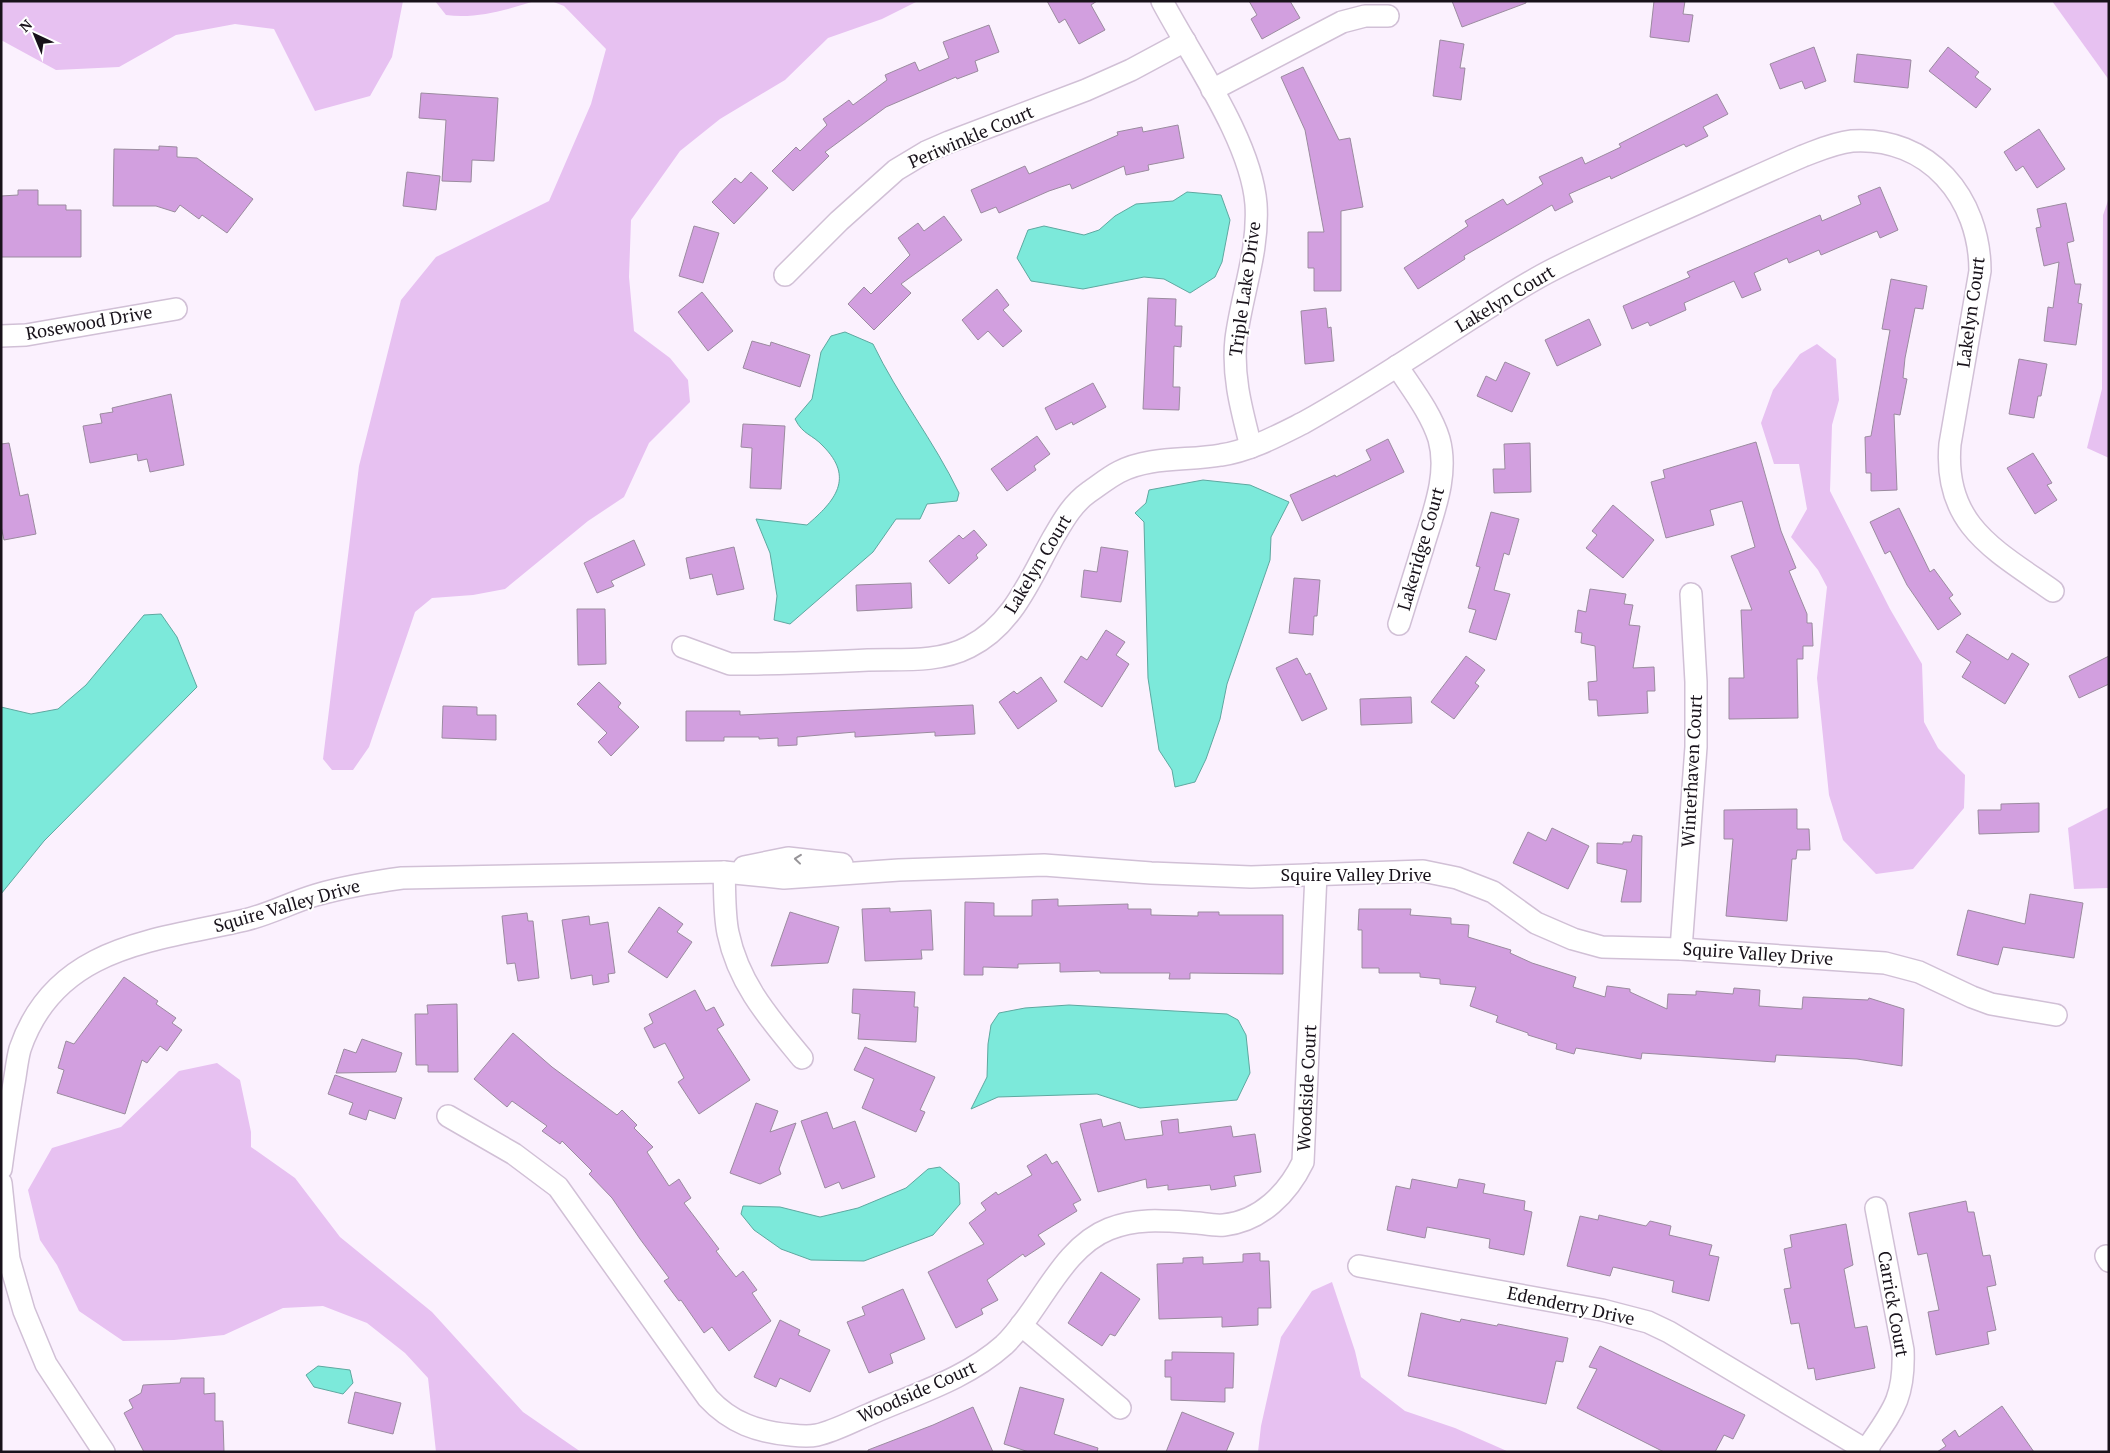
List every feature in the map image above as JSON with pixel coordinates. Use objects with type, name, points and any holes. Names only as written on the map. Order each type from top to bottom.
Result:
[{"type":"street","name":"Triple Lake Drive","points":[[1162,1],[1234,132],[1250,173],[1256,202],[1255,246],[1236,338],[1235,368],[1238,396],[1251,447]]},
{"type":"street","points":[[1212,90],[1342,22],[1365,16],[1388,16]]},
{"type":"street","name":"Periwinkle Court","points":[[785,275],[839,221],[896,170],[926,152],[1095,86],[1185,41]]},
{"type":"street","name":"Lakelyn Court","points":[[683,647],[730,664],[923,659],[948,655],[968,648],[986,637],[1001,624],[1014,608],[1066,515],[1084,496],[1119,472],[1142,464],[1223,455],[1251,447],[1301,424],[1553,269],[1777,167],[1832,145],[1853,141],[1881,143],[1903,148],[1926,160],[1956,189],[1967,206],[1976,228],[1980,249],[1980,271],[1948,465],[1955,496],[1973,528],[1989,546],[2053,590]]},
{"type":"street","name":"Rosewood Drive","points":[[1,336],[26,335],[176,308]]},
{"type":"street","name":"Lakeridge Court","points":[[1397,366],[1431,419],[1439,439],[1442,457],[1441,481],[1434,510],[1399,624]]},
{"type":"street","name":"Winterhaven Court","points":[[1681,949],[1696,747],[1696,682],[1691,594]]},
{"type":"street","name":"Squire Valley Drive","points":[[1,1169],[4,1125],[20,1051],[30,1025],[57,987],[79,969],[104,956],[156,940],[254,918],[315,895],[402,878],[724,872],[784,878],[899,870],[1044,865],[1151,873],[1242,876],[1423,871],[1458,878],[1493,892],[1536,923],[1573,939],[1602,947],[1681,949],[1885,963],[1919,972],[1991,1004],[2056,1015]]},
{"type":"street","points":[[724,872],[728,932],[738,968],[756,1002],[802,1058]]},
{"type":"street","name":"Woodside Court","points":[[448,1116],[514,1154],[558,1187],[708,1398],[719,1410],[736,1421],[768,1433],[817,1436],[963,1375],[1004,1344],[1078,1249],[1107,1229],[1149,1220],[1225,1225],[1246,1219],[1273,1204],[1296,1177],[1303,1162],[1316,874]]},
{"type":"street","points":[[1,1183],[8,1260],[24,1311],[46,1364],[104,1452]]},
{"type":"street","name":"Carrick Court","points":[[1868,1451],[1893,1410],[1901,1390],[1904,1371],[1903,1350],[1876,1208]]},
{"type":"street","name":"Edenderry Drive","points":[[1359,1266],[1602,1310],[1648,1322],[1669,1332],[1868,1451]]},
{"type":"street","points":[[1021,1324],[1120,1408]]},
{"type":"shaded area","points":[[1,1],[403,1],[392,57],[370,96],[315,111],[274,29],[235,24],[176,35],[119,67],[56,70],[1,40]]},
{"type":"shaded area","points":[[435,1],[535,1],[491,13],[457,16],[446,15]]},
{"type":"shaded area","points":[[551,1],[918,1],[882,19],[828,38],[785,80],[720,119],[680,151],[631,220],[629,277],[634,331],[670,358],[688,380],[690,402],[649,443],[624,497],[588,521],[505,589],[473,595],[432,598],[415,612],[369,747],[353,770],[332,770],[323,759],[359,466],[401,300],[436,257],[549,201],[591,104],[606,49],[564,6]]},
{"type":"shaded area","points":[[2052,1],[2109,1],[2109,80]]},
{"type":"shaded area","points":[[1187,192],[1221,195],[1230,220],[1222,262],[1215,277],[1190,293],[1164,279],[1144,277],[1083,289],[1031,281],[1017,258],[1028,230],[1044,226],[1084,235],[1099,230],[1115,216],[1136,204],[1173,201]]},
{"type":"shaded area","points":[[2109,198],[2109,458],[2087,448],[2102,389],[2103,215]]},
{"type":"shaded area","points":[[845,332],[873,344],[893,382],[939,455],[959,493],[957,501],[927,504],[920,519],[896,519],[873,552],[790,624],[774,620],[777,596],[770,553],[756,519],[807,525],[826,507],[838,488],[838,468],[833,458],[819,442],[801,428],[795,419],[812,399],[821,352],[831,336]]},
{"type":"shaded area","points":[[1817,344],[1836,359],[1839,400],[1832,425],[1830,491],[1890,609],[1922,664],[1924,722],[1938,748],[1965,775],[1964,808],[1913,869],[1876,874],[1843,840],[1829,795],[1817,678],[1827,587],[1818,570],[1791,537],[1807,509],[1799,464],[1774,464],[1761,423],[1773,390],[1800,354]]},
{"type":"shaded area","points":[[1203,480],[1250,485],[1289,502],[1271,537],[1270,560],[1227,684],[1220,719],[1206,759],[1195,782],[1175,787],[1172,770],[1159,750],[1148,678],[1144,522],[1135,513],[1146,503],[1149,490]]},
{"type":"shaded area","points":[[161,614],[177,637],[197,687],[44,841],[1,894],[1,707],[31,714],[58,709],[86,685],[144,615]]},
{"type":"shaded area","points":[[2109,807],[2109,888],[2074,889],[2068,828]]},
{"type":"shaded area","points":[[1069,1005],[1227,1014],[1238,1020],[1246,1035],[1250,1073],[1237,1100],[1140,1108],[1097,1094],[998,1097],[971,1109],[987,1077],[988,1044],[991,1025],[999,1013],[1025,1008]]},
{"type":"shaded area","points":[[217,1063],[240,1080],[251,1132],[251,1147],[295,1178],[340,1237],[432,1312],[523,1412],[581,1452],[436,1452],[428,1378],[405,1353],[367,1323],[323,1306],[283,1308],[224,1335],[174,1340],[123,1341],[79,1311],[57,1265],[40,1240],[28,1190],[52,1148],[121,1127],[179,1071]]},
{"type":"shaded area","points":[[940,1167],[959,1183],[960,1204],[933,1235],[864,1261],[811,1260],[781,1249],[754,1230],[741,1214],[743,1206],[780,1207],[820,1217],[858,1208],[906,1188],[928,1169]]},
{"type":"shaded area","points":[[1332,1282],[1355,1351],[1361,1377],[1405,1411],[1455,1428],[1509,1452],[1258,1452],[1261,1426],[1281,1337],[1312,1291]]},
{"type":"shaded area","points":[[318,1366],[350,1370],[353,1383],[343,1394],[314,1387],[306,1375]]},
{"type":"building","points":[[1047,1],[1097,1],[1091,5],[1105,30],[1079,44],[1065,19],[1059,23]]},
{"type":"building","points":[[1249,1],[1290,1],[1300,18],[1262,39],[1251,19],[1257,15]]},
{"type":"building","points":[[1452,1],[1526,1],[1526,3],[1462,27]]},
{"type":"building","points":[[1654,1],[1685,1],[1683,14],[1693,15],[1689,42],[1650,37]]},
{"type":"building","points":[[989,25],[999,52],[975,61],[978,71],[957,79],[956,77],[886,107],[825,152],[829,156],[793,191],[772,171],[796,147],[800,151],[827,125],[823,119],[849,100],[853,105],[887,80],[885,75],[915,62],[919,71],[949,58],[943,42]]},
{"type":"building","points":[[1440,40],[1464,44],[1460,68],[1465,68],[1461,100],[1433,96]]},
{"type":"building","points":[[1814,47],[1826,81],[1805,89],[1802,81],[1780,89],[1770,64]]},
{"type":"building","points":[[1948,47],[1979,72],[1975,77],[1991,89],[1976,108],[1929,71]]},
{"type":"building","points":[[1857,54],[1911,60],[1908,88],[1854,82]]},
{"type":"building","points":[[1303,67],[1339,140],[1350,138],[1363,207],[1341,211],[1341,291],[1314,291],[1314,268],[1308,268],[1308,232],[1324,232],[1305,130],[1281,77]]},
{"type":"building","points":[[421,93],[498,98],[494,161],[472,160],[471,182],[442,181],[446,120],[419,118]]},
{"type":"building","points":[[1717,94],[1728,114],[1703,127],[1708,136],[1686,147],[1684,144],[1611,179],[1610,176],[1569,194],[1573,202],[1555,211],[1552,205],[1464,256],[1465,259],[1418,289],[1404,268],[1468,226],[1465,221],[1503,199],[1507,205],[1543,184],[1539,177],[1582,157],[1585,164],[1621,147],[1619,144]]},
{"type":"building","points":[[1178,125],[1184,158],[1148,165],[1149,170],[1126,175],[1124,166],[1072,189],[1070,184],[999,213],[996,207],[981,213],[971,190],[1025,166],[1029,174],[1118,135],[1117,132],[1142,127],[1143,132]]},
{"type":"building","points":[[2039,129],[2065,169],[2037,188],[2023,166],[2016,171],[2004,152]]},
{"type":"building","points":[[159,146],[177,147],[177,157],[197,158],[253,199],[227,233],[202,215],[199,219],[180,205],[175,212],[156,206],[113,206],[114,149],[159,150]]},
{"type":"building","points":[[407,172],[440,176],[436,210],[403,206]]},
{"type":"building","points":[[751,172],[768,188],[734,224],[712,202],[735,178],[741,183]]},
{"type":"building","points":[[1880,187],[1898,230],[1880,238],[1877,231],[1821,255],[1819,250],[1789,263],[1787,258],[1754,273],[1761,290],[1742,298],[1734,281],[1684,303],[1686,310],[1650,326],[1648,322],[1632,329],[1623,306],[1690,277],[1687,272],[1820,215],[1822,221],[1861,204],[1858,196]]},
{"type":"building","points":[[18,190],[38,190],[38,205],[66,205],[66,210],[81,210],[81,257],[1,257],[1,196],[18,195]]},
{"type":"building","points":[[2066,203],[2074,241],[2067,243],[2075,284],[2081,284],[2078,303],[2082,304],[2076,345],[2044,341],[2048,307],[2053,308],[2059,262],[2044,266],[2036,228],[2041,227],[2037,209]]},
{"type":"building","points":[[944,216],[962,240],[901,284],[911,293],[874,330],[848,304],[864,287],[871,294],[910,255],[898,238],[918,223],[924,231]]},
{"type":"building","points":[[694,226],[719,233],[703,283],[679,276]]},
{"type":"building","points":[[1891,279],[1927,286],[1923,309],[1915,308],[1905,358],[1903,378],[1907,379],[1900,415],[1894,414],[1897,490],[1871,491],[1871,473],[1866,473],[1865,437],[1871,436],[1890,330],[1882,329]]},
{"type":"building","points":[[997,289],[1009,305],[1003,310],[1022,331],[1003,347],[988,331],[978,340],[962,320]]},
{"type":"building","points":[[702,292],[733,331],[708,351],[678,312]]},
{"type":"building","points":[[1148,298],[1176,299],[1175,326],[1182,326],[1181,347],[1174,346],[1173,387],[1180,387],[1179,410],[1143,409]]},
{"type":"building","points":[[1326,308],[1328,328],[1331,327],[1334,361],[1305,364],[1301,311]]},
{"type":"building","points":[[1589,319],[1601,345],[1557,366],[1545,340]]},
{"type":"building","points":[[752,341],[770,346],[771,342],[810,355],[800,387],[743,368]]},
{"type":"building","points":[[2019,359],[2047,364],[2041,396],[2038,396],[2034,418],[2009,414]]},
{"type":"building","points":[[1505,362],[1530,373],[1512,412],[1477,396],[1486,376],[1496,381]]},
{"type":"building","points":[[1093,383],[1106,407],[1073,425],[1072,422],[1056,430],[1045,408]]},
{"type":"building","points":[[171,394],[184,465],[150,472],[147,459],[138,461],[137,454],[90,463],[83,426],[102,423],[100,414],[113,412],[112,408]]},
{"type":"building","points":[[743,424],[785,426],[781,489],[750,488],[752,448],[741,447]]},
{"type":"building","points":[[1037,436],[1050,454],[1034,466],[1036,470],[1007,491],[991,469]]},
{"type":"building","points":[[1388,439],[1404,472],[1302,521],[1290,495],[1335,475],[1336,477],[1371,460],[1366,450]]},
{"type":"building","points":[[1756,442],[1781,531],[1796,568],[1789,571],[1807,614],[1807,623],[1812,623],[1813,646],[1803,646],[1803,659],[1797,659],[1798,718],[1729,719],[1729,678],[1744,678],[1741,610],[1752,610],[1731,556],[1755,547],[1742,501],[1710,510],[1714,525],[1666,538],[1651,482],[1665,478],[1663,470]]},
{"type":"building","points":[[9,443],[20,496],[28,494],[36,534],[4,540],[1,526],[1,444]]},
{"type":"building","points":[[1530,443],[1531,492],[1494,493],[1493,469],[1505,469],[1504,444]]},
{"type":"building","points":[[2033,453],[2052,483],[2047,485],[2057,500],[2035,514],[2007,468]]},
{"type":"building","points":[[1613,505],[1654,540],[1623,578],[1586,548],[1597,535],[1592,531]]},
{"type":"building","points":[[1899,508],[1930,572],[1934,569],[1953,595],[1949,598],[1961,614],[1938,630],[1907,585],[1890,551],[1885,554],[1870,522]]},
{"type":"building","points":[[1491,512],[1519,519],[1509,555],[1504,553],[1494,590],[1510,594],[1496,640],[1469,632],[1476,610],[1468,608],[1480,567],[1476,566]]},
{"type":"building","points":[[974,530],[987,545],[976,555],[978,558],[949,584],[929,561],[959,535],[963,539]]},
{"type":"building","points":[[634,540],[645,565],[611,581],[614,586],[597,593],[584,563]]},
{"type":"building","points":[[734,547],[744,589],[717,595],[712,574],[690,579],[686,558]]},
{"type":"building","points":[[1101,547],[1128,551],[1121,602],[1081,597],[1084,570],[1097,572]]},
{"type":"building","points":[[1294,578],[1320,580],[1317,616],[1314,616],[1313,635],[1289,633]]},
{"type":"building","points":[[911,583],[912,608],[857,611],[856,585]]},
{"type":"building","points":[[1590,589],[1626,594],[1624,604],[1633,605],[1629,625],[1640,626],[1633,668],[1654,667],[1655,691],[1647,691],[1648,713],[1598,716],[1597,700],[1589,700],[1588,682],[1597,681],[1595,646],[1581,643],[1582,633],[1575,632],[1578,610],[1586,612]]},
{"type":"building","points":[[577,609],[605,609],[606,664],[578,665]]},
{"type":"building","points":[[1106,630],[1125,642],[1116,655],[1129,664],[1102,707],[1064,682],[1081,656],[1087,660]]},
{"type":"building","points":[[1967,634],[2008,660],[2012,653],[2029,664],[2005,704],[1962,677],[1971,662],[1956,652]]},
{"type":"building","points":[[1466,656],[1485,670],[1475,683],[1479,686],[1454,719],[1431,702]]},
{"type":"building","points":[[2109,656],[2109,684],[2079,698],[2069,676]]},
{"type":"building","points":[[1297,658],[1306,675],[1310,673],[1327,709],[1302,721],[1276,668]]},
{"type":"building","points":[[1041,677],[1057,701],[1018,729],[999,702],[1014,691],[1017,694]]},
{"type":"building","points":[[599,682],[621,703],[618,707],[639,727],[611,756],[598,742],[607,733],[577,704]]},
{"type":"building","points":[[1411,697],[1412,723],[1361,725],[1360,699]]},
{"type":"building","points":[[973,705],[975,734],[935,736],[935,732],[855,737],[855,732],[797,737],[797,745],[778,746],[778,738],[724,737],[724,741],[686,741],[686,711],[740,711],[740,715]]},
{"type":"building","points":[[443,706],[477,707],[477,715],[496,715],[496,740],[442,738]]},
{"type":"building","points":[[2039,803],[2039,832],[1979,834],[1978,810],[2001,810],[2001,804]]},
{"type":"building","points":[[1797,809],[1797,829],[1809,829],[1810,850],[1797,850],[1796,859],[1792,859],[1787,921],[1726,916],[1733,839],[1724,839],[1724,810]]},
{"type":"building","points":[[1552,828],[1589,846],[1568,889],[1513,863],[1528,832],[1546,841]]},
{"type":"building","points":[[1633,835],[1642,836],[1641,902],[1621,902],[1627,870],[1597,863],[1597,843],[1623,844],[1623,842],[1631,842]]},
{"type":"building","points":[[2030,894],[2083,903],[2074,958],[2003,947],[1998,965],[1957,955],[1968,910],[2025,924]]},
{"type":"building","points":[[1058,899],[1058,906],[1128,904],[1128,909],[1151,909],[1151,915],[1198,916],[1198,912],[1219,912],[1219,915],[1283,915],[1283,974],[1190,973],[1190,979],[1169,979],[1170,973],[1060,972],[1060,963],[1018,964],[1018,968],[983,967],[983,975],[964,975],[965,902],[994,903],[994,916],[1032,916],[1032,900]]},
{"type":"building","points":[[659,907],[683,924],[677,932],[692,942],[667,978],[628,952]]},
{"type":"building","points":[[890,908],[890,912],[931,910],[933,950],[921,950],[922,959],[865,961],[862,909]]},
{"type":"building","points":[[1359,909],[1411,909],[1410,915],[1451,918],[1451,924],[1469,925],[1468,937],[1511,950],[1510,953],[1532,963],[1576,977],[1573,987],[1605,997],[1607,986],[1630,989],[1630,992],[1667,1009],[1668,994],[1696,995],[1696,991],[1733,994],[1734,988],[1760,990],[1759,1006],[1802,1009],[1803,997],[1868,1000],[1869,998],[1904,1009],[1902,1066],[1857,1059],[1776,1055],[1775,1062],[1642,1053],[1641,1059],[1576,1048],[1574,1054],[1556,1049],[1557,1044],[1496,1022],[1498,1016],[1470,1006],[1476,987],[1440,984],[1440,979],[1420,977],[1420,973],[1379,973],[1379,968],[1362,968],[1362,930],[1358,930]]},
{"type":"building","points":[[790,912],[839,927],[828,963],[771,966]]},
{"type":"building","points":[[527,913],[528,921],[533,921],[539,978],[518,981],[515,963],[507,964],[502,916]]},
{"type":"building","points":[[589,916],[590,925],[608,922],[615,973],[608,974],[609,982],[593,985],[592,975],[571,979],[562,920]]},
{"type":"building","points":[[124,977],[158,1001],[156,1004],[176,1018],[172,1023],[182,1030],[167,1051],[160,1046],[147,1063],[142,1060],[125,1114],[57,1093],[64,1070],[58,1068],[66,1041],[74,1044]]},
{"type":"building","points":[[853,989],[915,992],[914,1007],[918,1007],[916,1042],[858,1039],[860,1014],[852,1013]]},
{"type":"building","points":[[695,990],[706,1011],[714,1007],[724,1025],[717,1029],[750,1080],[699,1114],[678,1082],[684,1078],[665,1043],[654,1048],[644,1028],[653,1023],[649,1014]]},
{"type":"building","points":[[457,1004],[458,1072],[428,1072],[428,1065],[416,1065],[415,1014],[428,1014],[427,1005]]},
{"type":"building","points":[[513,1033],[552,1067],[617,1115],[622,1110],[637,1125],[634,1128],[653,1147],[647,1152],[669,1186],[679,1179],[691,1198],[684,1203],[719,1249],[716,1251],[736,1277],[743,1271],[757,1290],[752,1293],[771,1321],[729,1351],[712,1327],[704,1333],[681,1300],[679,1301],[664,1281],[669,1278],[612,1198],[589,1174],[592,1171],[562,1141],[560,1144],[542,1131],[547,1126],[512,1101],[507,1107],[474,1079]]},
{"type":"building","points":[[362,1039],[402,1053],[396,1072],[336,1073],[344,1049],[356,1053]]},
{"type":"building","points":[[865,1047],[935,1077],[920,1110],[925,1112],[916,1132],[862,1108],[874,1079],[854,1070]]},
{"type":"building","points":[[335,1075],[402,1098],[395,1119],[369,1110],[366,1120],[349,1114],[353,1103],[328,1094]]},
{"type":"building","points":[[756,1103],[778,1111],[770,1132],[796,1123],[779,1169],[781,1174],[760,1184],[730,1173]]},
{"type":"building","points":[[827,1112],[833,1129],[855,1121],[875,1177],[842,1189],[839,1182],[825,1188],[801,1121]]},
{"type":"building","points":[[1101,1119],[1103,1127],[1120,1122],[1125,1140],[1163,1135],[1161,1121],[1178,1119],[1179,1133],[1231,1126],[1233,1137],[1255,1134],[1261,1172],[1234,1176],[1236,1186],[1211,1190],[1210,1185],[1168,1190],[1168,1185],[1147,1188],[1146,1179],[1098,1192],[1080,1124]]},
{"type":"building","points":[[1046,1154],[1052,1164],[1057,1161],[1081,1200],[1073,1204],[1077,1211],[1038,1235],[1045,1244],[1025,1257],[1023,1254],[987,1280],[998,1300],[981,1309],[983,1314],[956,1328],[928,1272],[984,1244],[969,1223],[986,1210],[981,1203],[996,1192],[998,1195],[1032,1175],[1027,1166]]},
{"type":"building","points":[[1412,1179],[1457,1188],[1459,1179],[1485,1184],[1483,1193],[1525,1201],[1524,1210],[1532,1212],[1524,1255],[1489,1248],[1490,1239],[1427,1227],[1425,1238],[1387,1230],[1396,1186],[1410,1189]]},
{"type":"building","points":[[1966,1201],[1968,1212],[1974,1212],[1983,1256],[1990,1255],[1996,1285],[1987,1287],[1996,1330],[1987,1332],[1989,1344],[1936,1355],[1928,1312],[1939,1310],[1927,1253],[1918,1255],[1909,1213]]},
{"type":"building","points":[[1599,1215],[1646,1226],[1650,1221],[1671,1226],[1669,1235],[1712,1245],[1709,1255],[1719,1257],[1709,1301],[1672,1292],[1674,1281],[1613,1267],[1610,1276],[1567,1266],[1580,1216],[1598,1220]]},
{"type":"building","points":[[1846,1224],[1853,1265],[1844,1269],[1855,1328],[1867,1326],[1875,1368],[1816,1380],[1814,1368],[1808,1369],[1799,1323],[1791,1324],[1784,1289],[1791,1288],[1784,1249],[1792,1247],[1790,1235]]},
{"type":"building","points":[[1260,1253],[1260,1261],[1269,1261],[1271,1308],[1258,1308],[1258,1325],[1222,1327],[1222,1317],[1159,1319],[1157,1264],[1183,1263],[1183,1258],[1203,1257],[1203,1264],[1243,1262],[1243,1254]]},
{"type":"building","points":[[1101,1272],[1140,1299],[1115,1336],[1110,1334],[1102,1346],[1068,1323]]},
{"type":"building","points":[[903,1289],[925,1339],[890,1354],[893,1363],[869,1373],[847,1322],[865,1315],[862,1307]]},
{"type":"building","points":[[1421,1313],[1460,1322],[1461,1319],[1497,1326],[1498,1324],[1568,1338],[1563,1362],[1556,1361],[1546,1404],[1408,1376]]},
{"type":"building","points":[[780,1320],[800,1330],[798,1335],[830,1350],[810,1392],[780,1378],[776,1387],[754,1377]]},
{"type":"building","points":[[1600,1346],[1745,1415],[1733,1439],[1724,1435],[1715,1452],[1664,1452],[1577,1408],[1597,1369],[1589,1367]]},
{"type":"building","points":[[1172,1352],[1234,1353],[1233,1388],[1225,1388],[1225,1402],[1171,1400],[1171,1377],[1165,1377],[1165,1360],[1172,1360]]},
{"type":"building","points":[[181,1378],[204,1378],[204,1394],[215,1393],[215,1421],[223,1421],[224,1452],[144,1452],[124,1413],[133,1408],[129,1400],[141,1393],[143,1385],[180,1383]]},
{"type":"building","points":[[1020,1387],[1064,1399],[1054,1434],[1098,1448],[1097,1452],[1029,1452],[1004,1444]]},
{"type":"building","points":[[355,1392],[401,1403],[393,1434],[348,1423]]},
{"type":"building","points":[[2002,1406],[2034,1452],[1937,1452],[1946,1446],[1942,1440],[1955,1430],[1959,1437]]},
{"type":"building","points":[[973,1407],[993,1452],[868,1452],[868,1450]]},
{"type":"building","points":[[1182,1412],[1234,1433],[1226,1452],[1166,1452]]}]
